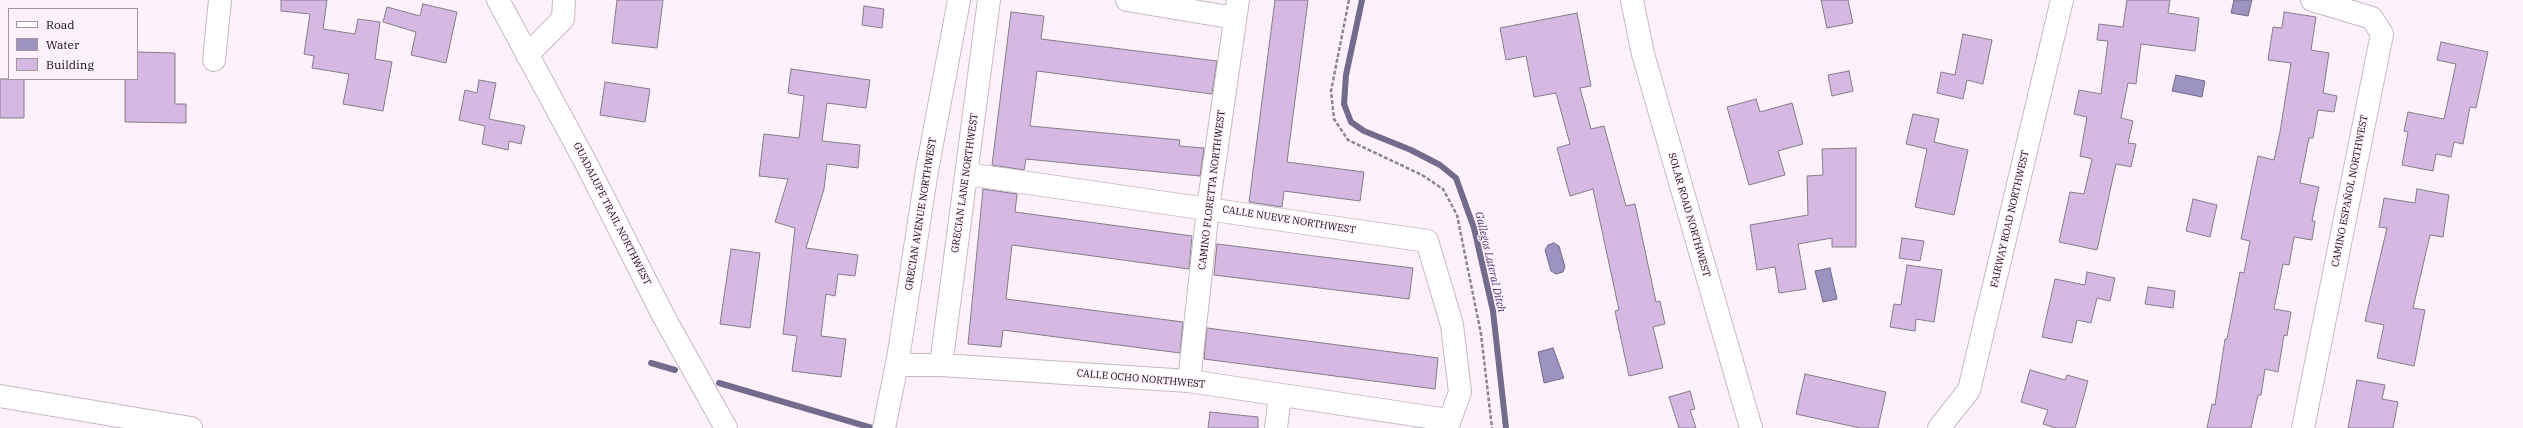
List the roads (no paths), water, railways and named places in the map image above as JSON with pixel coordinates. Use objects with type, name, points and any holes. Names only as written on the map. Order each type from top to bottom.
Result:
[{"type":"street","points":[[214,60],[220,0]]},
{"type":"street","name":"GUADALUPE TRAIL NORTHWEST","points":[[498,0],[586,163],[664,317],[726,428]]},
{"type":"street","points":[[527,55],[563,19],[564,0]]},
{"type":"street","name":"GRECIAN AVENUE NORTHWEST","points":[[884,428],[897,365],[927,170],[959,0]]},
{"type":"street","name":"GRECIAN LANE NORTHWEST","points":[[941,365],[989,0]]},
{"type":"street","points":[[1127,0],[1237,9]]},
{"type":"street","name":"SOLAR ROAD NORTHWEST","points":[[1632,0],[1643,54],[1751,428]]},
{"type":"street","name":"FAIRWAY ROAD NORTHWEST","points":[[1939,428],[1969,390],[2062,0]]},
{"type":"street","name":"CAMINO ESPAÑOL NORTHWEST","points":[[2303,428],[2382,34],[2372,18],[2312,0]]},
{"type":"street","name":"CAMINO FLORETTA NORTHWEST","points":[[1189,381],[1208,208],[1237,9]]},
{"type":"street","name":"CALLE NUEVE NORTHWEST","points":[[967,174],[1427,241],[1452,325],[1460,392],[1447,424]]},
{"type":"street","name":"CALLE OCHO NORTHWEST","points":[[897,365],[941,365],[1189,381],[1447,424]]},
{"type":"street","points":[[0,396],[191,428]]},
{"type":"street","points":[[1276,428],[1280,396]]},
{"type":"water","points":[[2234,0],[2252,0],[2248,16],[2231,13]]},
{"type":"water","points":[[2176,75],[2205,81],[2202,97],[2172,91]]},
{"type":"water","points":[[1554,243],[1559,246],[1565,267],[1563,272],[1556,274],[1551,271],[1545,250],[1548,245]]},
{"type":"water","points":[[1830,268],[1837,299],[1823,302],[1815,271]]},
{"type":"water","points":[[1553,348],[1564,378],[1544,383],[1538,352]]},
{"type":"waterway","name":"Gallegos Lateral Ditch","points":[[1362,0],[1346,75],[1344,104],[1351,122],[1364,131],[1411,150],[1440,165],[1456,178],[1474,228],[1493,311],[1506,428]]},
{"type":"waterway","points":[[651,363],[675,370]]},
{"type":"waterway","points":[[719,383],[872,428]]}]
